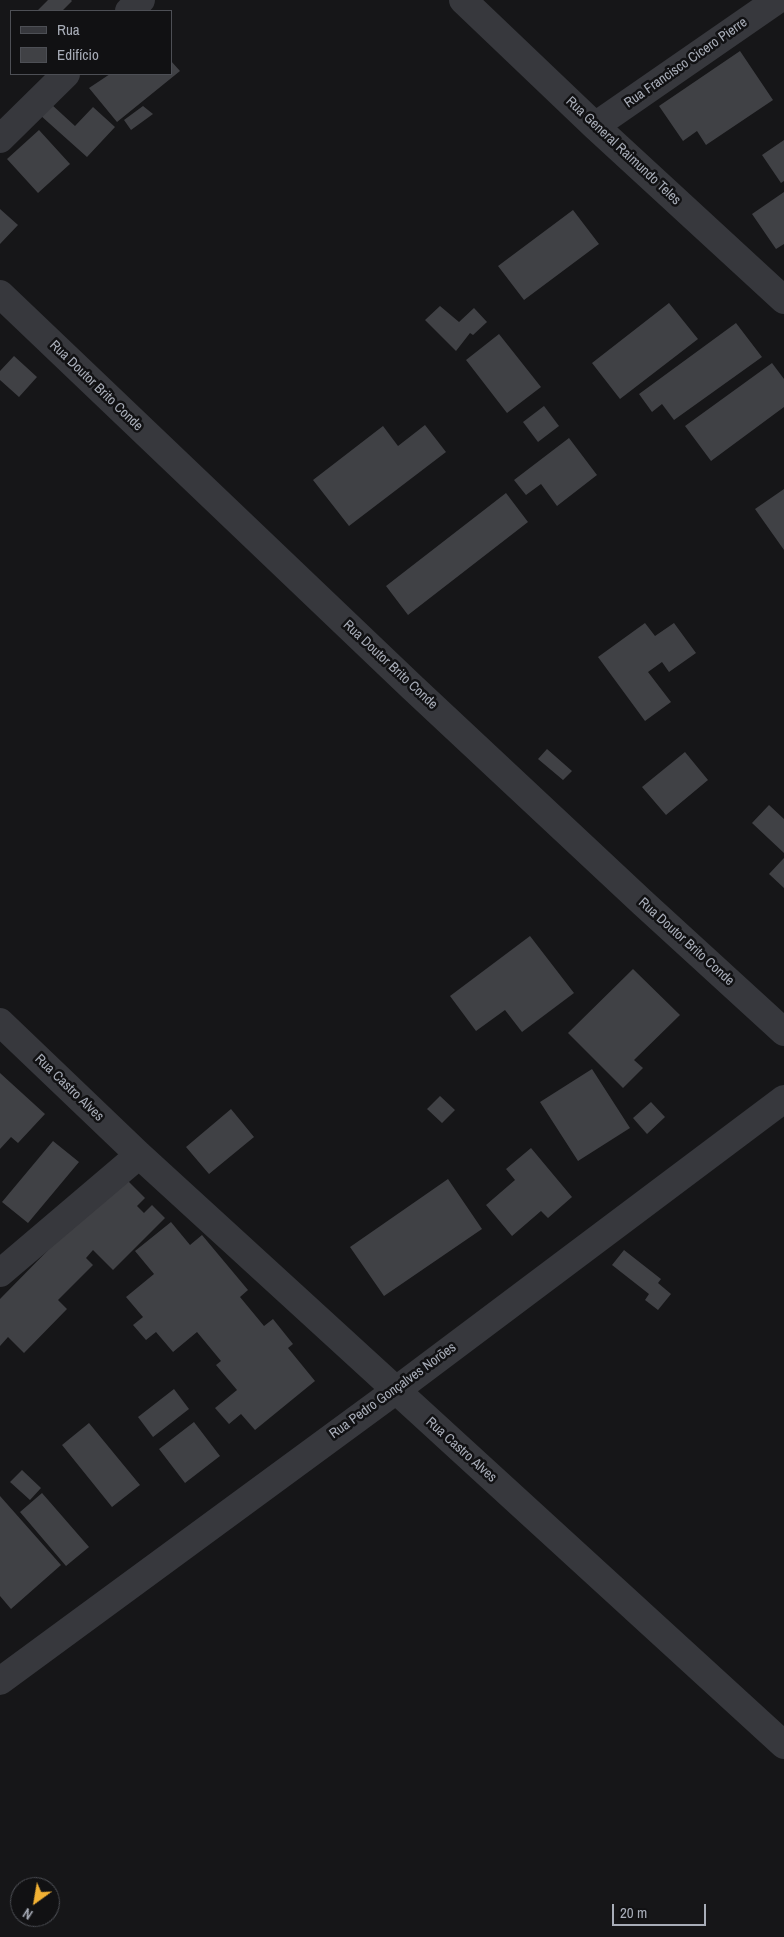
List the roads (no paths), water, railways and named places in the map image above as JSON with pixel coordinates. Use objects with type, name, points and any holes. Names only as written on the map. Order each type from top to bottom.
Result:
[{"type":"street","points":[[130,10],[141,0]]},
{"type":"street","name":"Rua General Raimundo Teles","points":[[464,0],[595,126],[784,300]]},
{"type":"street","name":"Rua Francisco Cicero Pierre","points":[[595,126],[777,0]]},
{"type":"street","points":[[0,139],[65,75]]},
{"type":"street","name":"Rua Doutor Brito Conde","points":[[0,294],[412,687],[784,1032]]},
{"type":"street","name":"Rua Castro Alves","points":[[0,1022],[139,1155],[784,1745]]},
{"type":"street","name":"Rua Pedro Gonçalves Norões","points":[[0,1681],[395,1390],[784,1099]]},
{"type":"street","points":[[0,1273],[139,1155]]}]
